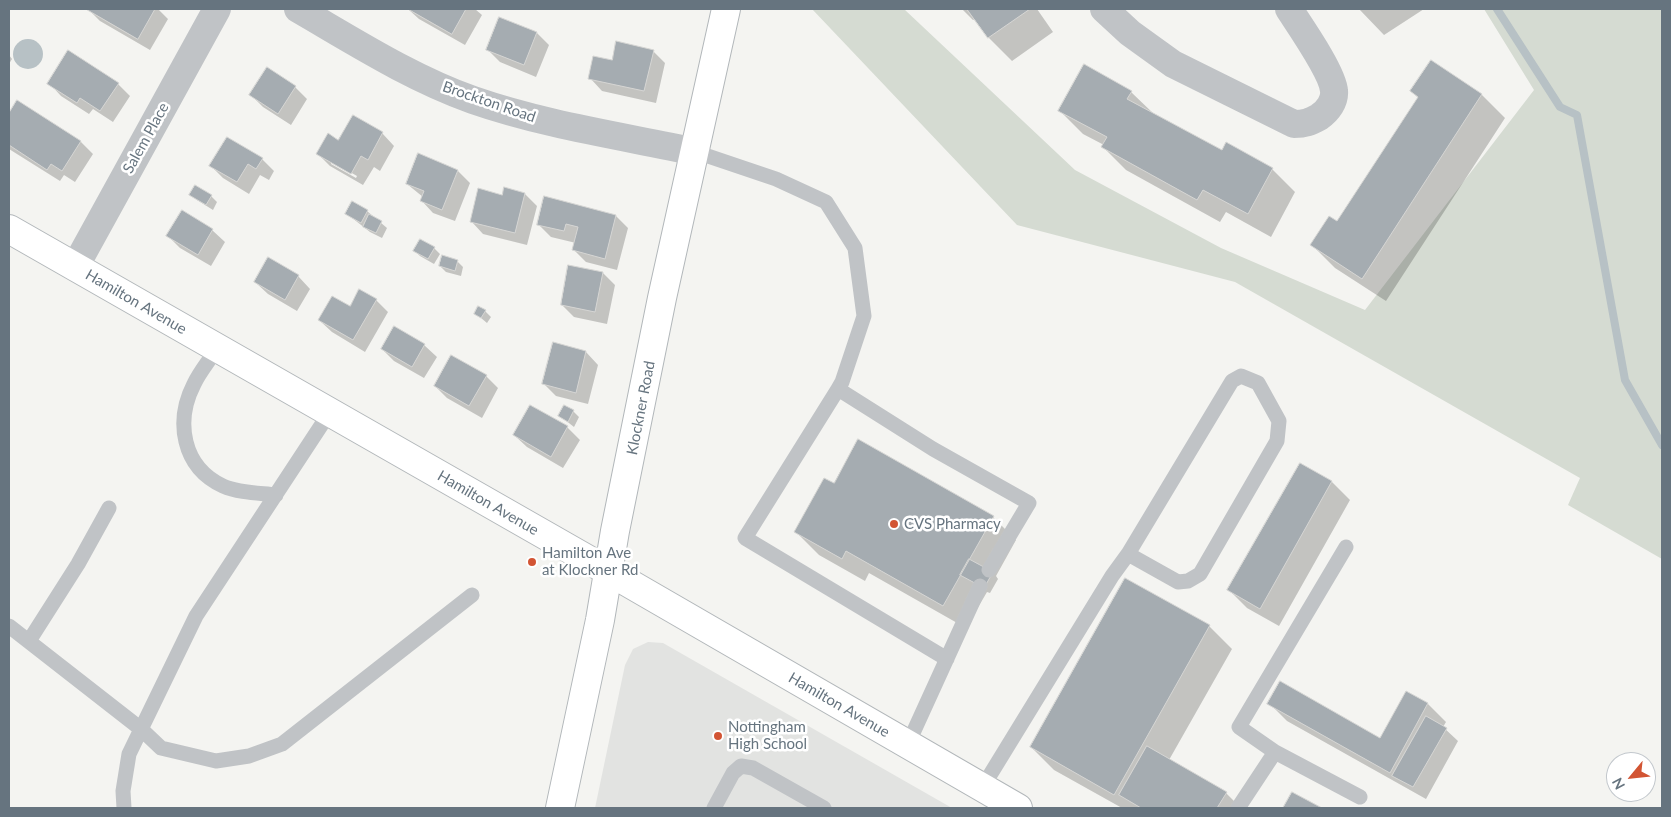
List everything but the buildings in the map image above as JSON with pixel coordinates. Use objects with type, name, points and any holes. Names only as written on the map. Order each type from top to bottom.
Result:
[{"type":"main road","name":"Klockner Road","points":[[560,808],[600,620],[662,298],[696,152],[726,9]]},
{"type":"main road","name":"Hamilton Avenue","points":[[9,229],[1018,808]]},
{"type":"street","name":"Salem Place","points":[[74,266],[217,9]]},
{"type":"street","name":"Brockton Road","points":[[298,9],[409,72],[472,100],[528,118],[696,152]]},
{"type":"street","points":[[1104,9],[1130,33],[1174,64],[1294,124],[1308,124],[1325,113],[1331,104],[1334,92],[1331,77],[1289,9]]},
{"type":"lane","points":[[696,152],[776,179],[826,202],[855,248],[864,316],[842,382],[745,538],[947,659]]},
{"type":"lane","points":[[217,348],[194,383],[185,409],[184,435],[195,466],[210,479],[224,487],[276,495]]},
{"type":"lane","points":[[982,788],[1112,576],[1128,554],[1232,380],[1241,376],[1258,383],[1278,421],[1277,440],[1200,574],[1188,581],[1178,582],[1128,554]]},
{"type":"lane","points":[[838,389],[933,449],[1029,503],[989,570]]},
{"type":"lane","points":[[124,808],[124,791],[129,754],[196,616],[330,412]]},
{"type":"lane","points":[[29,641],[78,564],[109,508]]},
{"type":"lane","points":[[1346,547],[1239,727],[1275,752],[1360,797]]},
{"type":"lane","points":[[908,744],[980,586]]},
{"type":"lane","points":[[9,626],[141,728],[161,748],[216,760],[249,756],[282,744],[472,595]]},
{"type":"lane","points":[[1238,808],[1275,752]]},
{"type":"lane","points":[[714,808],[733,773],[741,766],[753,768],[824,808]]},
{"type":"shaded area","points":[[812,9],[904,9],[1075,170],[1221,248],[1365,310],[1534,90],[1484,9],[1662,9],[1662,559],[1568,505],[1580,478],[1235,282],[1017,225]]},
{"type":"shaded area","points":[[28,39],[34,40],[42,48],[42,60],[34,68],[28,69],[22,68],[14,60],[13,54],[14,48],[22,40]]},
{"type":"shaded area","name":"Nottingham High School","points":[[648,642],[663,643],[952,808],[595,808],[625,665],[633,649]]},
{"type":"waterway","points":[[1497,9],[1560,107],[1577,115],[1625,380],[1662,445]]},
{"type":"place","name":"CVS Pharmacy","points":[[894,524]]},
{"type":"place","name":"Hamilton Ave at Klockner Rd","points":[[532,562]]},
{"type":"place","name":"Nottingham High School","points":[[718,736]]}]
